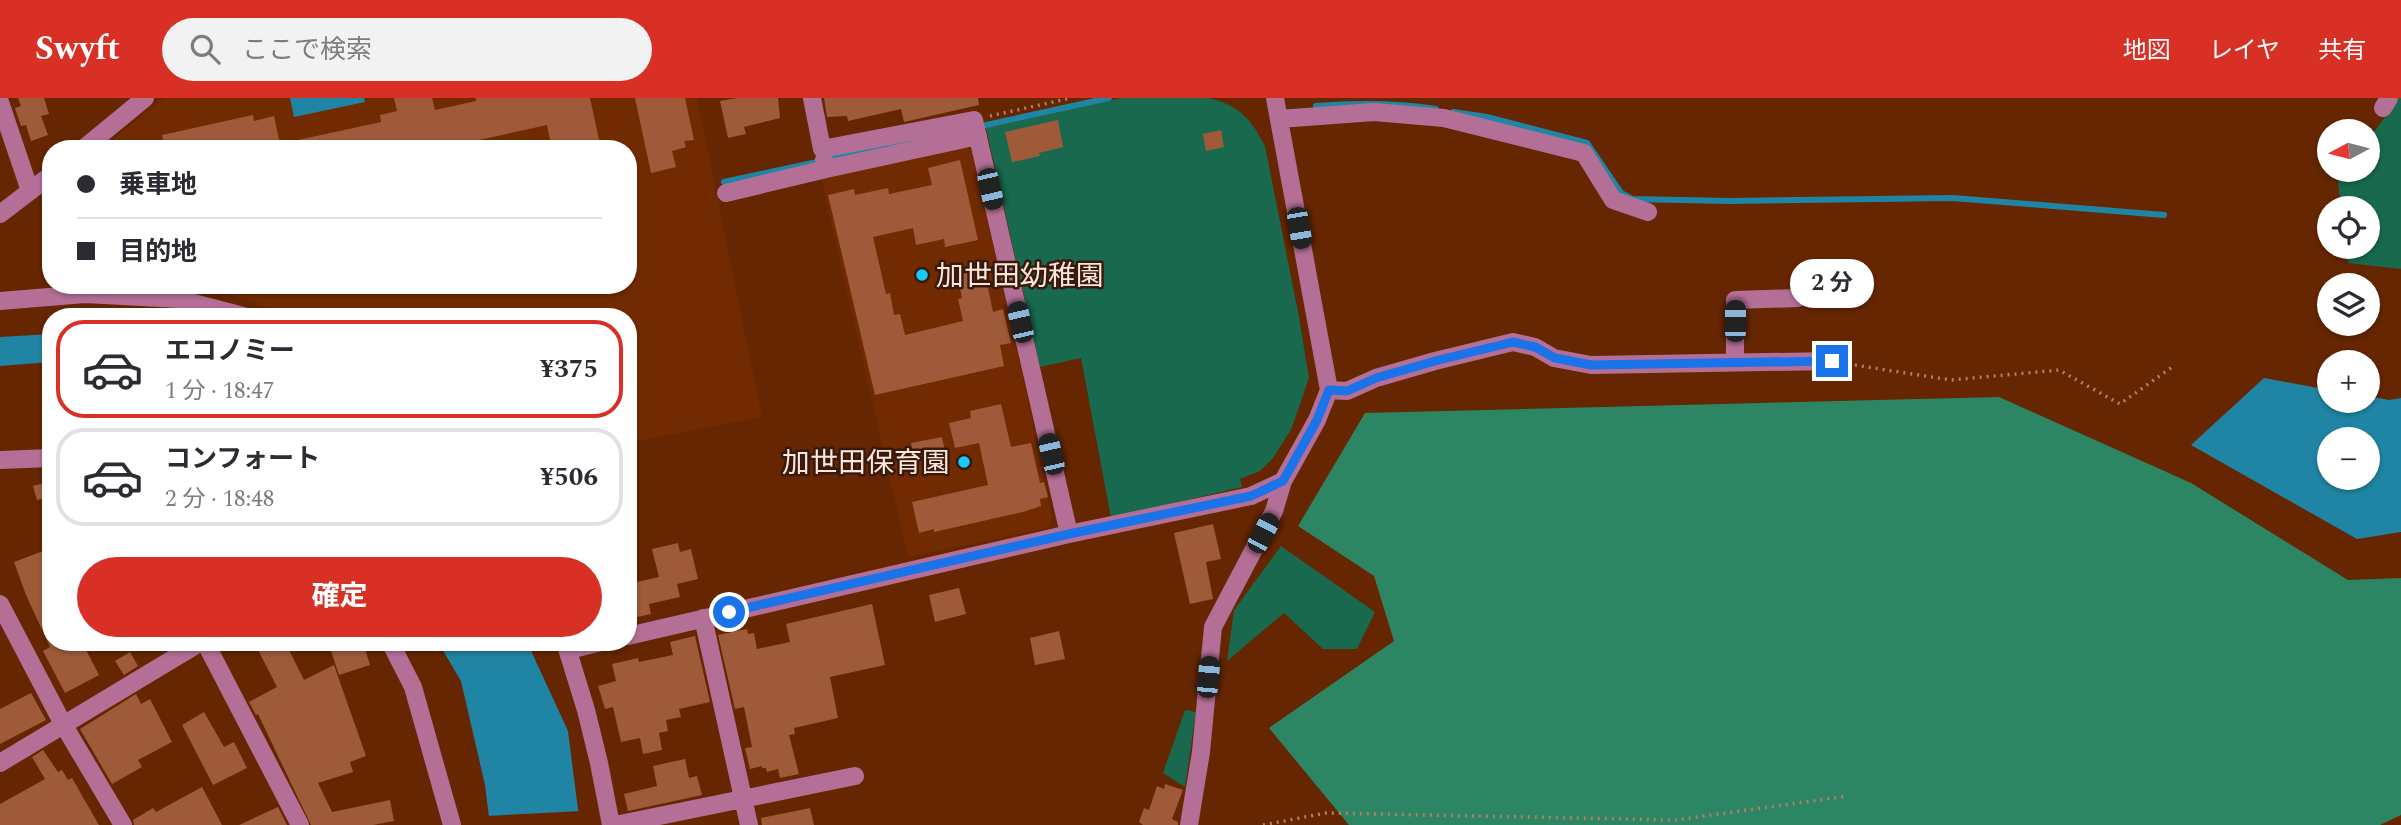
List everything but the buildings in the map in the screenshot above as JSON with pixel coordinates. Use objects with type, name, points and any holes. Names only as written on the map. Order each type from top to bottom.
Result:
[{"type":"street","points":[[94,140],[145,98]]},
{"type":"street","points":[[811,98],[824,160]]},
{"type":"street","points":[[1189,825],[1213,628],[1274,512],[1283,481],[1317,420],[1329,390],[1275,98]]},
{"type":"street","points":[[0,102],[30,191]]},
{"type":"street","points":[[1279,119],[1374,112],[1444,118],[1584,153],[1613,200],[1648,212]]},
{"type":"street","points":[[726,192],[824,160],[976,128],[1069,534]]},
{"type":"street","points":[[0,214],[42,182]]},
{"type":"street","points":[[0,301],[85,294],[178,299],[212,308]]},
{"type":"street","points":[[174,294],[178,299]]},
{"type":"street","points":[[1735,362],[1735,300],[1798,298]]},
{"type":"street","points":[[1329,390],[1347,391],[1376,378],[1513,342],[1535,347],[1555,358],[1591,365],[1832,361]]},
{"type":"street","points":[[0,460],[42,458]]},
{"type":"street","points":[[637,634],[1069,534],[1251,496],[1283,481]]},
{"type":"street","points":[[0,604],[63,724],[124,825]]},
{"type":"street","points":[[703,618],[749,825]]},
{"type":"street","points":[[0,763],[188,651]]},
{"type":"street","points":[[208,651],[300,825]]},
{"type":"street","points":[[395,651],[413,687],[452,825]]},
{"type":"street","points":[[568,651],[596,750],[613,825],[855,776]]},
{"type":"path","points":[[976,128],[1071,98]]},
{"type":"path","points":[[1832,361],[1951,380],[2059,370],[2120,404],[2175,365]]},
{"type":"path","points":[[1263,825],[1326,813],[1676,820],[1848,796]]},
{"type":"shaded area","points":[[164,98],[697,98],[762,417],[637,441],[637,308],[270,308],[226,294],[637,294],[637,140],[112,140]]},
{"type":"shaded area","points":[[965,146],[972,152],[1052,518],[1048,528],[908,557],[821,178]]},
{"type":"green space","points":[[1122,98],[1209,98],[1237,110],[1255,128],[1265,146],[1309,378],[1291,430],[1273,458],[1260,471],[1240,479],[1242,487],[1111,518],[1081,358],[1040,367],[986,128]]},
{"type":"green space","points":[[2401,98],[2401,269],[2348,263],[2348,259],[2380,259],[2380,196],[2340,196],[2338,182],[2380,182],[2380,124]]},
{"type":"green space","points":[[1999,397],[2191,483],[2348,580],[2401,578],[2401,815],[2380,825],[1349,825],[1269,728],[1394,641],[1374,576],[1298,526],[1365,413]]},
{"type":"green space","points":[[1281,546],[1375,612],[1357,649],[1323,649],[1284,613],[1227,661],[1234,610]]},
{"type":"green space","points":[[1185,710],[1196,712],[1185,787],[1163,773]]},
{"type":"water","points":[[290,98],[364,98],[365,102],[294,117]]},
{"type":"water","points":[[42,335],[42,363],[0,366],[0,337]]},
{"type":"water","points":[[2264,378],[2317,388],[2317,413],[2380,413],[2380,398],[2401,398],[2401,532],[2357,539],[2191,445]]},
{"type":"water","points":[[443,651],[531,651],[568,731],[580,825],[490,825],[485,785],[461,681]]},
{"type":"pier","points":[[582,811],[584,825],[487,825],[486,816]]},
{"type":"waterway","points":[[977,127],[1109,98]]},
{"type":"waterway","points":[[1316,106],[1376,104],[1436,109]]},
{"type":"waterway","points":[[1453,112],[1487,117],[1587,143],[1621,193],[1632,199],[1729,201],[1953,198],[2164,215]]},
{"type":"waterway","points":[[724,182],[932,137]]},
{"type":"place","name":"加世田幼稚園","points":[[922,275]]},
{"type":"place","name":"加世田保育園","points":[[964,462]]},
{"type":"route","points":[[729,612],[1069,534],[1251,496],[1283,481],[1317,420],[1329,390],[1347,391],[1376,378],[1513,342],[1535,347],[1555,358],[1591,365],[1832,361]]}]
